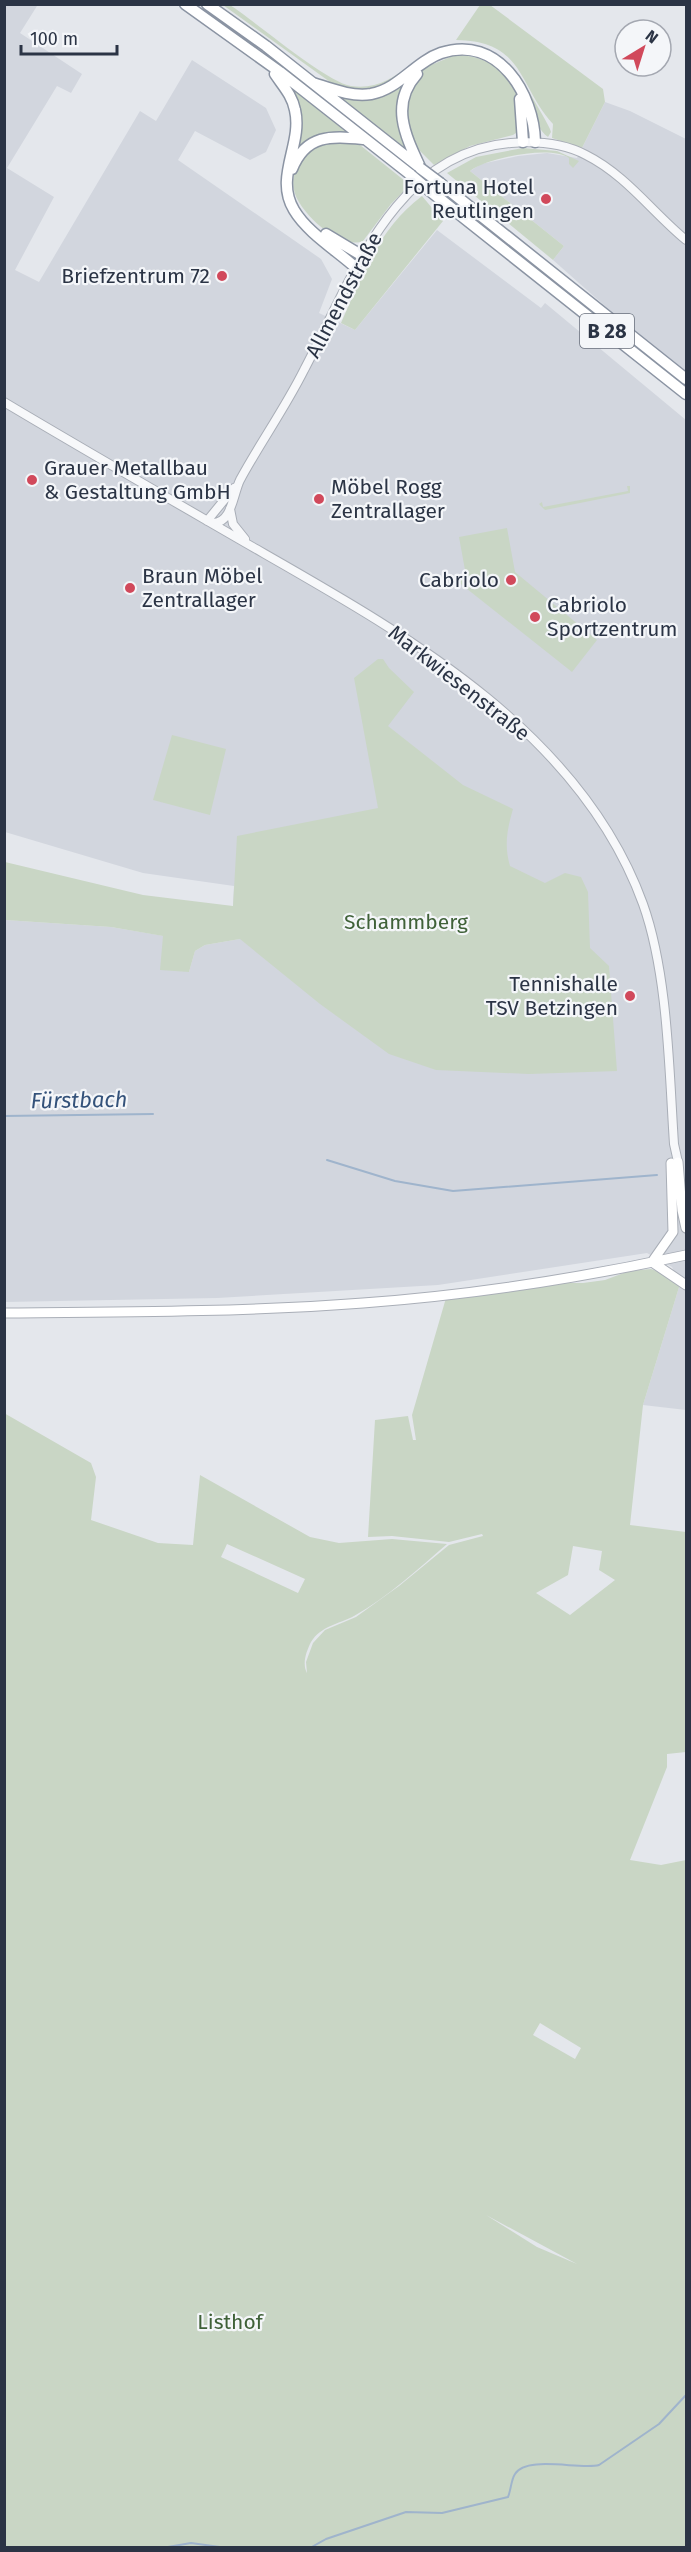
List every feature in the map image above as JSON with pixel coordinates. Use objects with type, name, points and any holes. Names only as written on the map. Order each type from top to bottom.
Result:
[{"type":"highway","name":"B 28","points":[[185,4],[268,63],[687,394]]},
{"type":"highway","name":"B 28","points":[[207,4],[313,83],[687,379]]},
{"type":"highway","points":[[313,83],[357,95],[370,94],[393,86],[442,53],[466,50],[479,52],[499,62],[515,80],[530,110],[535,142]]},
{"type":"highway","points":[[420,167],[403,132],[401,106],[408,84],[415,75],[443,56],[466,53],[478,56],[489,60],[505,73],[521,101],[523,142]]},
{"type":"highway","points":[[268,63],[290,94],[296,112],[297,129],[286,179],[288,199],[302,220],[355,267]]},
{"type":"highway","points":[[362,255],[332,238],[304,216],[295,203],[290,184],[296,160],[309,145],[331,136],[365,139]]},
{"type":"main road","points":[[679,1162],[682,1210],[687,1228]]},
{"type":"main road","points":[[652,1262],[673,1232],[679,1162]]},
{"type":"main road","points":[[4,1313],[242,1310],[363,1303],[518,1285],[687,1255]]},
{"type":"main road","points":[[652,1262],[687,1285]]},
{"type":"street","name":"Allmendstraße","points":[[210,522],[240,481],[304,371],[362,255],[394,208],[438,170],[471,152],[504,144],[535,142],[570,149],[601,164],[687,240]]},
{"type":"street","name":"Markwiesenstraße","points":[[4,402],[387,626],[459,677],[545,750],[593,806],[624,859],[644,907],[653,939],[662,993],[674,1144],[679,1162]]},
{"type":"street","name":"Allmendstraße","points":[[230,509],[240,481]]},
{"type":"street","points":[[210,522],[224,519],[230,509]]},
{"type":"street","points":[[230,509],[234,524],[248,544]]},
{"type":"shaded area","points":[[35,4],[37,6],[20,33],[82,74],[71,93],[57,86],[7,168],[54,197],[15,270],[39,282],[140,111],[156,121],[192,60],[266,108],[276,130],[266,152],[250,160],[195,131],[178,160],[321,259],[332,279],[319,313],[355,330],[437,230],[541,308],[545,303],[686,420],[686,1410],[643,1405],[680,1284],[672,1267],[647,1253],[438,1285],[217,1298],[5,1302],[5,920],[111,927],[164,936],[189,972],[195,951],[205,945],[240,939],[232,926],[234,886],[143,873],[5,832],[4,5]]},
{"type":"shaded area","points":[[605,102],[630,111],[686,139],[686,371],[605,306],[553,260],[564,246],[470,171],[481,164],[518,156],[547,153],[577,158]]},
{"type":"green space","points":[[223,5],[230,5],[325,74],[351,86],[370,86],[386,81],[430,53],[446,46],[464,44],[485,49],[504,59],[518,73],[551,132],[548,137],[542,131],[514,74],[508,68],[489,59],[454,48],[381,88],[364,91],[337,87]]},
{"type":"green space","points":[[480,5],[490,5],[603,89],[605,102],[582,148],[552,138],[553,124],[508,57],[495,48],[479,42],[456,40]]},
{"type":"green space","points":[[455,55],[465,55],[486,61],[504,73],[511,81],[519,102],[519,131],[513,135],[470,146],[434,165],[411,142],[404,106],[417,76],[424,68]]},
{"type":"green space","points":[[286,80],[353,132],[296,150],[299,131],[298,105]]},
{"type":"green space","points":[[404,84],[410,154],[334,93],[341,94]]},
{"type":"green space","points":[[326,141],[355,141],[410,185],[391,204],[363,241],[354,243],[322,228],[303,209],[297,199],[293,180],[299,164],[314,145]]},
{"type":"green space","points":[[523,148],[557,151],[579,161],[573,168],[569,164],[569,158],[560,154],[534,153],[504,158],[478,166],[470,171],[564,246],[553,260],[447,173],[476,157]]},
{"type":"green space","points":[[422,196],[443,221],[355,330],[341,323],[373,254],[383,238],[407,209]]},
{"type":"green space","points":[[627,486],[630,486],[630,493],[545,510],[539,504],[542,502],[543,507],[628,491]]},
{"type":"green space","name":"Cabriolo Sportzentrum","points":[[507,528],[515,572],[597,640],[572,672],[457,581],[465,570],[459,537]]},
{"type":"green space","name":"Schammberg","points":[[378,659],[383,659],[414,692],[388,726],[463,785],[513,809],[507,838],[510,866],[545,883],[565,873],[581,877],[588,892],[590,948],[609,966],[617,1071],[529,1074],[436,1070],[389,1054],[320,1004],[240,939],[205,945],[195,951],[189,972],[160,970],[163,936],[111,927],[5,920],[5,862],[143,895],[233,906],[237,836],[378,808],[354,678]]},
{"type":"green space","points":[[172,735],[226,749],[210,815],[153,800]]},
{"type":"green space","name":"Listhof","points":[[651,1269],[665,1274],[680,1284],[643,1405],[630,1525],[686,1532],[686,1752],[667,1754],[667,1767],[630,1860],[661,1865],[686,1860],[686,2547],[5,2547],[4,1413],[91,1463],[96,1477],[91,1520],[158,1543],[193,1545],[200,1475],[310,1537],[339,1543],[392,1539],[447,1544],[379,1600],[354,1616],[320,1632],[311,1642],[305,1658],[307,1673],[306,1662],[313,1643],[325,1630],[356,1617],[399,1586],[449,1545],[483,1536],[482,1534],[449,1542],[392,1536],[368,1537],[375,1420],[408,1416],[413,1440],[416,1440],[412,1415],[446,1298],[556,1283],[605,1280],[629,1271]],"holes":[[[227,1544],[305,1579],[298,1593],[221,1557]],[[573,1546],[602,1551],[599,1570],[615,1580],[570,1615],[536,1593],[568,1575]],[[540,2023],[581,2048],[575,2059],[533,2035]],[[486,2215],[577,2264],[537,2247]]]},
{"type":"waterway","name":"Fürstbach","points":[[4,1116],[153,1114]]},
{"type":"waterway","points":[[327,1160],[395,1181],[453,1191],[657,1175]]},
{"type":"waterway","points":[[310,2548],[326,2539],[406,2512],[442,2513],[508,2497],[515,2474],[521,2468],[530,2465],[599,2465],[659,2424],[686,2395]]},
{"type":"waterway","points":[[162,2548],[191,2543],[227,2548]]},
{"type":"place","name":"Fortuna Hotel Reutlingen","points":[[546,199]]},
{"type":"place","name":"Briefzentrum 72","points":[[222,276]]},
{"type":"place","name":"Grauer Metallbau & Gestaltung GmbH","points":[[32,480]]},
{"type":"place","name":"Möbel Rogg Zentrallager","points":[[319,499]]},
{"type":"place","name":"Cabriolo","points":[[511,580]]},
{"type":"place","name":"Braun Möbel Zentrallager","points":[[130,588]]},
{"type":"place","name":"Cabriolo Sportzentrum","points":[[535,617]]},
{"type":"place","name":"Tennishalle TSV Betzingen","points":[[630,996]]}]
